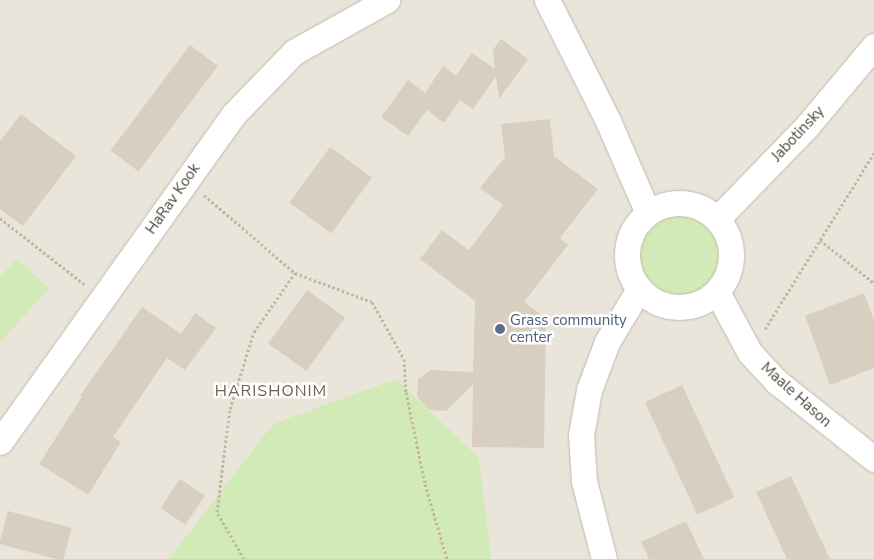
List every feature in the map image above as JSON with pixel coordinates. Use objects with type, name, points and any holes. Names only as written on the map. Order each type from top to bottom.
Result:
[{"type":"street","name":"HaRav Kook","points":[[0,442],[233,115],[294,52],[386,0]]},
{"type":"street","points":[[547,0],[608,121],[648,213]]},
{"type":"street","name":"Jabotinsky","points":[[717,219],[808,125],[874,46]]},
{"type":"street","points":[[669,204],[691,204],[717,219],[727,232],[731,264],[726,279],[717,292],[702,302],[677,307],[652,300],[639,289],[630,274],[627,258],[629,241],[636,226],[648,213],[669,204]]},
{"type":"street","points":[[604,559],[584,481],[581,435],[588,390],[607,342],[639,289]]},
{"type":"street","name":"Maale Hason","points":[[717,292],[750,353],[777,382],[874,459]]},
{"type":"path","points":[[750,353],[874,154]]},
{"type":"path","points":[[186,180],[295,273],[372,302],[404,359],[406,392],[425,484],[447,559]]},
{"type":"path","points":[[0,218],[102,298]]},
{"type":"path","points":[[820,240],[874,283]]},
{"type":"path","points":[[244,559],[217,512],[230,409],[254,332],[295,273]]},
{"type":"shaded area","points":[[0,0],[874,0],[874,559],[0,559]]},
{"type":"green space","points":[[680,211],[697,214],[705,218],[717,230],[721,238],[724,255],[721,272],[717,280],[705,292],[697,296],[680,299],[663,296],[655,292],[643,280],[639,272],[636,255],[639,238],[643,230],[655,218],[663,214]]},
{"type":"green space","points":[[17,259],[49,288],[0,343],[0,277]]},
{"type":"green space","points":[[396,379],[479,458],[491,559],[169,559],[273,424]]},
{"type":"building","points":[[501,39],[528,59],[499,99],[496,76],[473,109],[460,100],[444,123],[427,110],[408,136],[381,117],[408,80],[425,93],[443,66],[456,76],[472,53],[495,69],[493,50]]},
{"type":"building","points":[[190,45],[218,66],[139,171],[111,150]]},
{"type":"building","points":[[21,114],[76,156],[23,226],[0,209],[0,141]]},
{"type":"building","points":[[550,119],[554,156],[598,189],[560,238],[568,245],[524,302],[546,318],[544,448],[472,447],[473,385],[446,411],[430,410],[417,397],[418,379],[431,370],[473,372],[475,301],[420,259],[442,230],[469,250],[503,205],[480,188],[505,157],[501,124]]},
{"type":"building","points":[[330,147],[372,178],[332,233],[289,203]]},
{"type":"building","points":[[307,290],[345,318],[306,371],[268,343]]},
{"type":"building","points":[[864,293],[874,320],[874,368],[830,385],[805,316]]},
{"type":"building","points":[[142,307],[181,334],[195,313],[216,328],[185,370],[167,358],[113,437],[121,442],[88,495],[39,464],[82,397],[80,396]]},
{"type":"building","points":[[682,385],[734,497],[697,515],[645,402]]},
{"type":"building","points":[[791,476],[830,559],[787,559],[756,492]]},
{"type":"building","points":[[180,479],[205,496],[185,525],[160,508]]},
{"type":"building","points":[[8,511],[72,528],[63,559],[56,559],[0,544]]},
{"type":"building","points":[[686,521],[704,559],[649,559],[641,542]]},
{"type":"place","name":"Grass community center","points":[[500,329]]},
{"type":"district","name":"HARISHONIM","points":[[271,391]]}]
